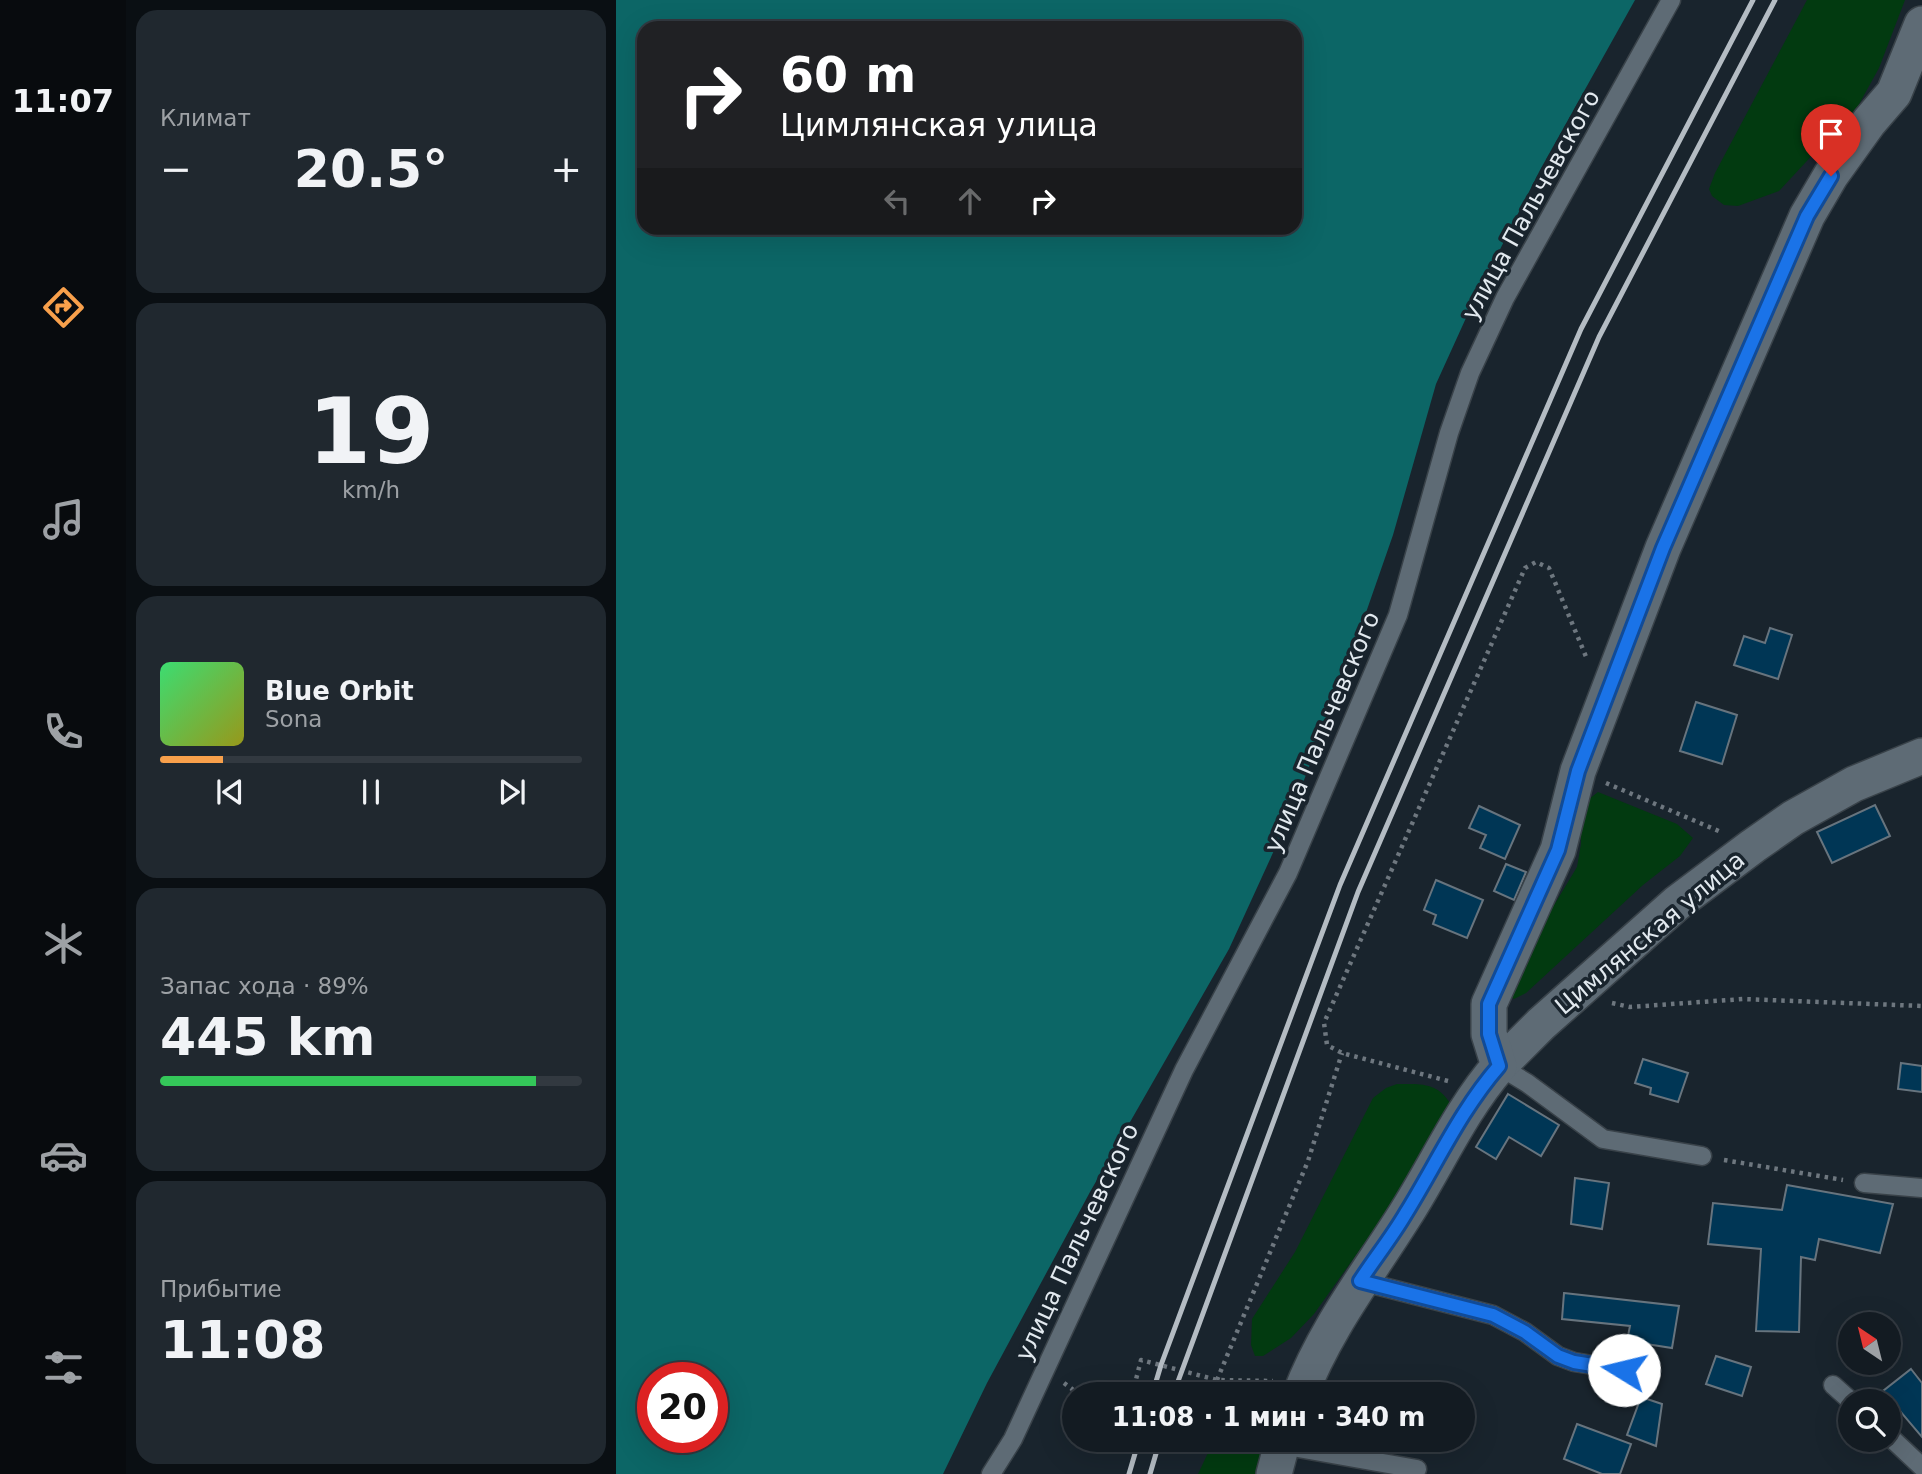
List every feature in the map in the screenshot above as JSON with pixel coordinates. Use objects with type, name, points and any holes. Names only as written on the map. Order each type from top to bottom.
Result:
[{"type":"street","points":[[1489,1078],[1489,1004],[1558,850],[1578,771],[1663,548],[1807,216],[1854,143],[1894,93],[1922,23]]},
{"type":"street","name":"Цимлянская улица","points":[[1306,1382],[1360,1281],[1406,1215],[1458,1121],[1489,1078],[1541,1024],[1677,903],[1793,818],[1854,784],[1922,756]]},
{"type":"lane","name":"улица Пальчевского","points":[[991,1474],[1013,1439],[1184,1070],[1288,873],[1398,615],[1449,433],[1470,373],[1505,298],[1671,0]]},
{"type":"lane","points":[[1489,1078],[1527,1083],[1603,1139],[1702,1156]]},
{"type":"lane","points":[[1864,1183],[1922,1188]]},
{"type":"lane","points":[[1360,1281],[1493,1315],[1525,1332],[1558,1356],[1574,1362],[1624,1370]]},
{"type":"lane","points":[[1833,1385],[1838,1389]]},
{"type":"lane","points":[[1901,1447],[1922,1467]]},
{"type":"lane","points":[[1279,1453],[1417,1469]]},
{"type":"path","points":[[1489,1078],[1342,1053],[1328,1045],[1324,1023],[1525,568],[1536,562],[1549,568],[1604,698]]},
{"type":"path","points":[[1578,771],[1754,846]]},
{"type":"path","points":[[1583,989],[1606,1001],[1629,1007],[1743,999],[1922,1006]]},
{"type":"path","points":[[1217,1380],[1308,1161],[1342,1053]]},
{"type":"path","points":[[1702,1156],[1864,1183]]},
{"type":"path","points":[[1135,1382],[1141,1360],[1217,1380],[1238,1382]]},
{"type":"shaded area","points":[[616,0],[1635,0],[1540,170],[1471,307],[1436,384],[1393,535],[1347,667],[1293,809],[1229,949],[1090,1192],[987,1383],[943,1474],[616,1474]]},
{"type":"shaded area","points":[[1807,0],[1905,0],[1879,68],[1858,106],[1779,191],[1738,206],[1724,205],[1712,196],[1709,189],[1715,173]]},
{"type":"shaded area","points":[[1598,792],[1677,824],[1693,838],[1680,856],[1643,885],[1526,993],[1514,999],[1510,996],[1509,980],[1577,867],[1581,844],[1580,813],[1584,803]]},
{"type":"shaded area","points":[[1397,1084],[1420,1084],[1439,1091],[1450,1103],[1448,1118],[1398,1196],[1314,1314],[1291,1338],[1263,1356],[1255,1356],[1251,1345],[1252,1319],[1295,1252],[1373,1098]]},
{"type":"shaded area","points":[[1208,1452],[1267,1452],[1259,1474],[1198,1474]]},
{"type":"building","points":[[1770,628],[1792,635],[1778,679],[1734,665],[1744,636],[1765,643]]},
{"type":"building","points":[[1696,702],[1737,715],[1722,764],[1680,751]]},
{"type":"building","points":[[1875,805],[1890,836],[1832,863],[1817,832]]},
{"type":"building","points":[[1479,806],[1520,825],[1505,859],[1480,848],[1486,835],[1469,828]]},
{"type":"building","points":[[1506,864],[1526,872],[1514,900],[1494,891]]},
{"type":"building","points":[[1436,880],[1483,900],[1467,938],[1433,924],[1436,915],[1424,910]]},
{"type":"building","points":[[1643,1059],[1688,1073],[1678,1102],[1650,1094],[1651,1088],[1635,1083]]},
{"type":"building","points":[[1901,1063],[1922,1066],[1922,1092],[1898,1089]]},
{"type":"building","points":[[1508,1094],[1559,1125],[1541,1156],[1509,1137],[1496,1159],[1476,1147]]},
{"type":"building","points":[[1575,1178],[1609,1183],[1602,1229],[1571,1224]]},
{"type":"building","points":[[1787,1185],[1893,1204],[1880,1253],[1819,1239],[1815,1260],[1801,1257],[1799,1332],[1756,1331],[1761,1249],[1708,1244],[1713,1203],[1782,1210]]},
{"type":"building","points":[[1564,1293],[1679,1306],[1672,1348],[1627,1341],[1630,1326],[1562,1319]]},
{"type":"building","points":[[1716,1356],[1751,1367],[1742,1396],[1706,1384]]},
{"type":"building","points":[[1911,1369],[1922,1383],[1922,1437],[1901,1412],[1901,1389],[1886,1389]]},
{"type":"building","points":[[1641,1397],[1662,1404],[1656,1446],[1627,1435]]},
{"type":"building","points":[[1577,1424],[1631,1444],[1620,1474],[1602,1474],[1564,1459]]},
{"type":"railway","points":[[1156,1382],[1340,885],[1581,329],[1753,0]]},
{"type":"railway","points":[[1178,1382],[1358,892],[1599,337],[1775,0]]},
{"type":"railway","points":[[1129,1474],[1135,1452]]},
{"type":"railway","points":[[1150,1474],[1156,1452]]},
{"type":"route","points":[[1624,1370],[1574,1362],[1558,1356],[1525,1332],[1493,1315],[1360,1281],[1406,1215],[1458,1121],[1479,1089],[1499,1066],[1489,1034],[1489,1004],[1558,850],[1578,771],[1663,548],[1807,216],[1831,176]]}]
